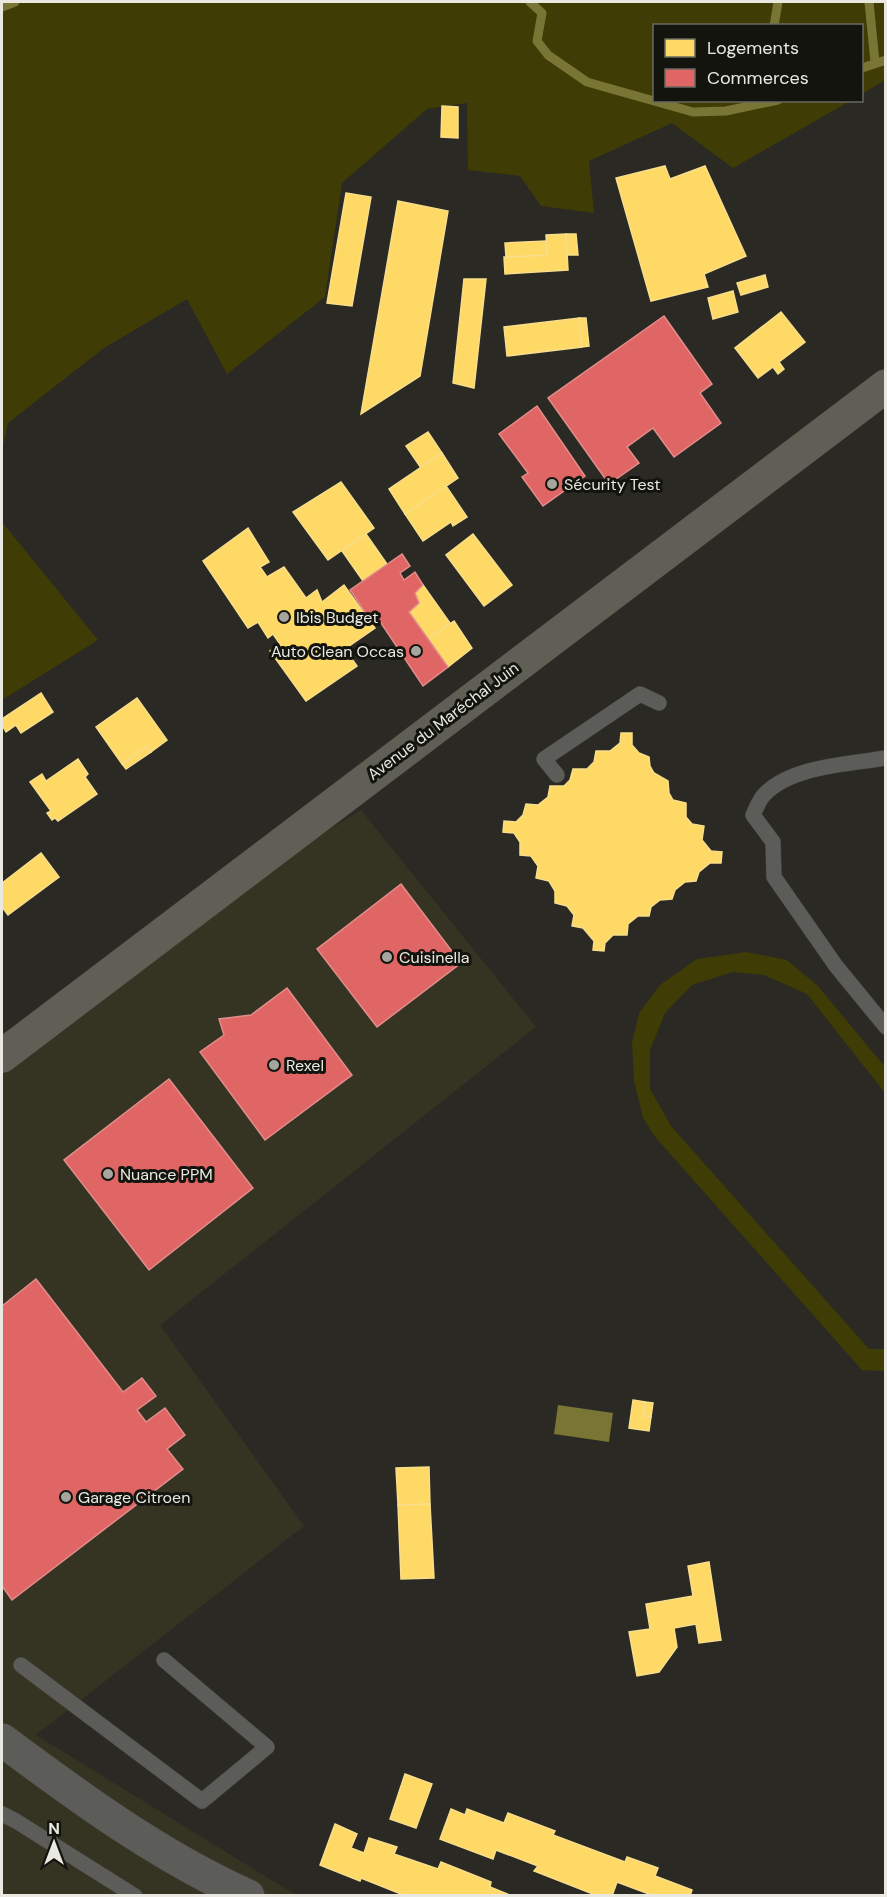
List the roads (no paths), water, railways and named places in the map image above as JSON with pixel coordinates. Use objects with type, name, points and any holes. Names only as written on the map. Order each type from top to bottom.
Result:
[{"type":"main road","name":"Avenue du Maréchal Juin","points":[[2,1056],[883,393]]},
{"type":"street","points":[[2,1740],[97,1810],[143,1840],[249,1896]]},
{"type":"lane","points":[[557,775],[544,759],[640,694],[659,703]]},
{"type":"lane","points":[[885,758],[807,771],[784,780],[764,795],[753,815],[773,842],[774,878],[836,966],[885,1027]]},
{"type":"lane","points":[[21,1665],[202,1801],[267,1747],[164,1660]]},
{"type":"lane","points":[[2,1814],[135,1896]]},
{"type":"waterway","points":[[2,7],[15,2]]},
{"type":"waterway","points":[[530,2],[542,13],[537,41],[548,55],[587,82],[653,101]]},
{"type":"waterway","points":[[774,24],[778,2]]},
{"type":"waterway","points":[[869,2],[875,62]]},
{"type":"waterway","points":[[863,68],[886,60]]},
{"type":"waterway","points":[[658,102],[693,112],[726,111],[769,102]]},
{"type":"place","name":"Sécurity Test","points":[[552,484]]},
{"type":"place","name":"Ibis Budget","points":[[284,617]]},
{"type":"place","name":"Auto Clean Occas","points":[[416,651]]},
{"type":"place","name":"Cuisinella","points":[[387,957]]},
{"type":"place","name":"Rexel","points":[[274,1065]]},
{"type":"place","name":"Nuance PPM","points":[[108,1174]]},
{"type":"place","name":"Garage Citroen","points":[[66,1497]]}]
